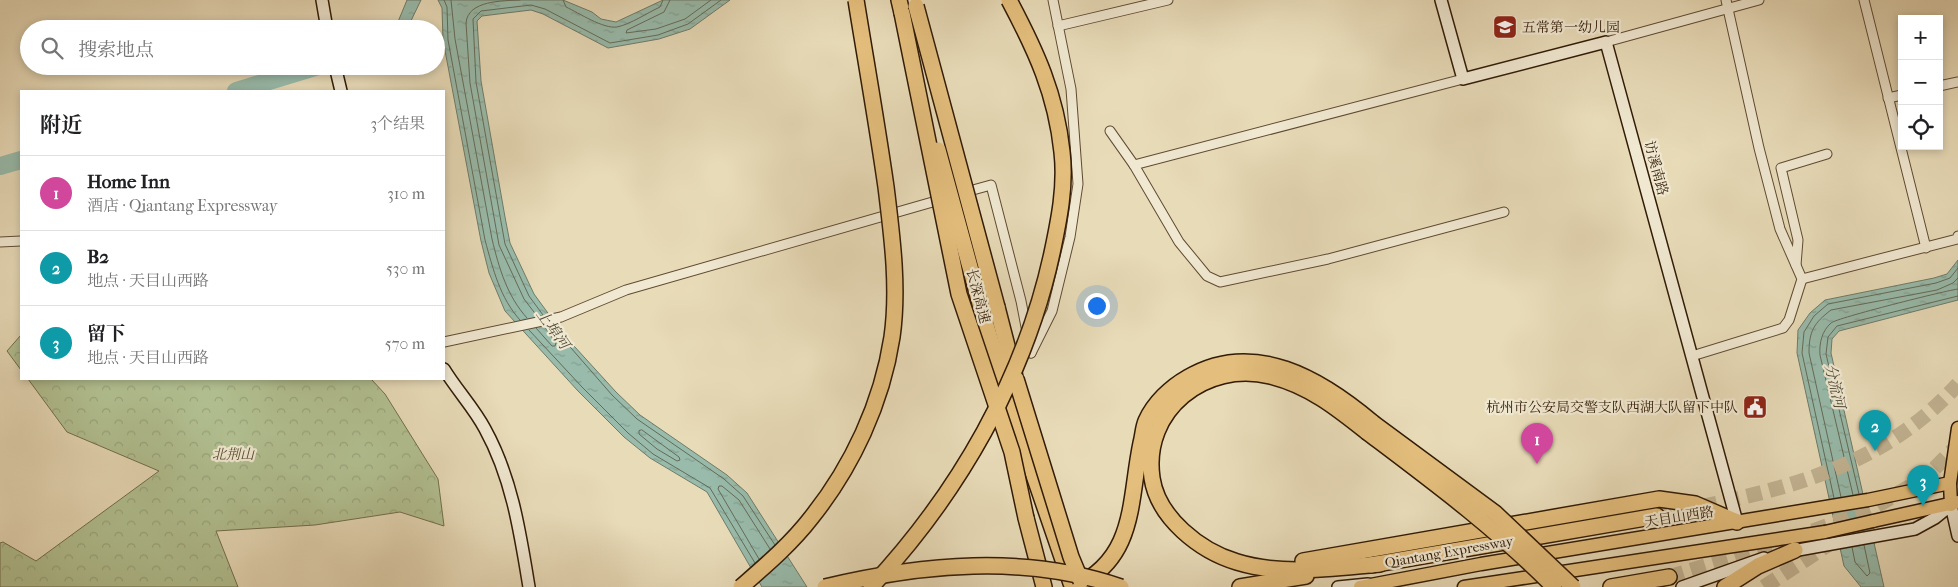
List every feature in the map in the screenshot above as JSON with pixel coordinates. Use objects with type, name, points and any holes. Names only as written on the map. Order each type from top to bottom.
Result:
[{"type":"highway","points":[[741,587],[774,558],[811,519],[849,464],[877,397],[892,337],[895,289],[891,228],[856,0]]},
{"type":"highway","points":[[871,587],[900,556],[929,516],[993,418],[1035,320],[1049,267],[1062,208],[1062,153],[1054,106],[1038,55],[1009,0]]},
{"type":"highway","name":"长深高速","points":[[915,3],[1016,378],[1071,556],[1084,587]]},
{"type":"highway","points":[[900,7],[959,294],[1012,452],[1044,587]]},
{"type":"highway","name":"长深高速","points":[[900,7],[982,311],[1009,403],[1073,587]]},
{"type":"highway","points":[[1073,587],[1103,568],[1121,542],[1133,503],[1138,457],[1146,421],[1159,401],[1175,385],[1198,371],[1246,362],[1274,366],[1299,374],[1348,402],[1370,427],[1480,517],[1521,553],[1554,587]]},
{"type":"highway","points":[[1380,564],[1276,569],[1237,562],[1207,548],[1182,530],[1162,505],[1152,478],[1152,445],[1162,419],[1176,399],[1199,384],[1216,376],[1237,372],[1268,375],[1308,390],[1370,427],[1495,513],[1573,587]]},
{"type":"highway","points":[[1237,562],[1286,563],[1303,561],[1659,499],[1695,504],[1737,522]]},
{"type":"highway","name":"Qiantang Expressway","points":[[1240,587],[1657,516]]},
{"type":"highway","points":[[1725,587],[1758,566],[1795,550]]},
{"type":"highway","points":[[1071,556],[1103,583],[1104,587]]},
{"type":"highway","points":[[825,587],[907,571],[987,565],[1033,567],[1068,573],[1121,587]]},
{"type":"highway","points":[[1611,587],[1669,577]]},
{"type":"main road","points":[[1464,587],[1825,532],[1955,504],[1954,481],[1958,428]]},
{"type":"main road","name":"天目山西路","points":[[1360,587],[1481,564],[1868,500],[1954,481]]},
{"type":"street","points":[[322,0],[325,20]]},
{"type":"street","points":[[445,342],[561,317],[626,290],[991,185],[1021,301],[1030,353],[1052,311],[1070,237],[1078,184],[1071,89],[1053,0]]},
{"type":"street","points":[[1058,26],[1168,0]]},
{"type":"street","points":[[1441,0],[1463,79]]},
{"type":"street","points":[[1134,164],[1606,42],[1727,4],[1759,0]]},
{"type":"street","points":[[1864,0],[1926,248]]},
{"type":"street","points":[[1692,356],[1783,328],[1790,320],[1802,280],[1780,229],[1759,148],[1727,4]]},
{"type":"street","name":"访溪南路","points":[[1606,42],[1737,522]]},
{"type":"street","points":[[1943,85],[1958,82]]},
{"type":"street","points":[[1888,98],[1898,96]]},
{"type":"street","points":[[1110,131],[1134,164],[1180,242],[1206,276],[1220,282],[1328,260],[1504,212]]},
{"type":"street","points":[[1796,265],[1798,240],[1780,168],[1827,154]]},
{"type":"street","points":[[1802,280],[1926,248],[1957,239],[1958,236]]},
{"type":"street","points":[[0,242],[20,241]]},
{"type":"street","points":[[445,370],[484,427],[504,468],[514,502],[528,587]]},
{"type":"street","points":[[1682,587],[1753,561],[1795,550],[1915,529],[1936,518],[1955,504]]},
{"type":"street","points":[[1955,504],[1958,536]]},
{"type":"street","name":"天目山西路","points":[[1338,587],[1412,578]]},
{"type":"green space","points":[[20,336],[20,369],[7,351]]},
{"type":"green space","name":"北荆山","points":[[29,380],[372,380],[385,394],[438,479],[444,526],[400,512],[315,525],[216,531],[238,587],[0,587],[0,543],[3,542],[36,561],[159,471],[67,432]]},
{"type":"water","points":[[407,0],[421,0],[411,20],[399,20]]},
{"type":"water","name":"上埠河","points":[[438,0],[563,0],[592,12],[601,19],[616,22],[663,0],[730,0],[690,29],[659,39],[608,48],[543,14],[531,10],[482,16],[477,21],[481,81],[510,243],[534,294],[564,335],[616,392],[640,415],[727,475],[747,493],[807,587],[762,587],[707,492],[650,458],[624,437],[578,391],[505,311],[489,273],[481,241],[445,51],[445,20],[442,20],[442,8]]},
{"type":"water","name":"分流河","points":[[1958,260],[1958,300],[1839,331],[1832,339],[1831,353],[1884,587],[1861,587],[1844,566],[1797,353],[1798,330],[1810,313],[1825,300],[1934,278],[1947,274]]},
{"type":"waterway","points":[[239,90],[289,75]]},
{"type":"waterway","points":[[0,166],[20,160]]},
{"type":"tunnel","points":[[1657,516],[1781,487],[1820,475],[1857,459],[1893,439],[1926,415],[1958,384]]},
{"type":"tunnel","points":[[1813,531],[1873,508],[1926,477],[1958,445]]},
{"type":"tunnel","points":[[1764,587],[1861,523]]},
{"type":"tunnel","points":[[1669,577],[1789,540]]},
{"type":"place","name":"五常第一幼儿园","points":[[1505,27]]},
{"type":"place","name":"杭州市公安局交警支队西湖大队留下中队","points":[[1755,407]]},
{"type":"place","name":"B2","points":[[1875,451]]},
{"type":"place","name":"Home Inn","points":[[1537,464]]},
{"type":"place","name":"留下","points":[[1923,506]]}]
